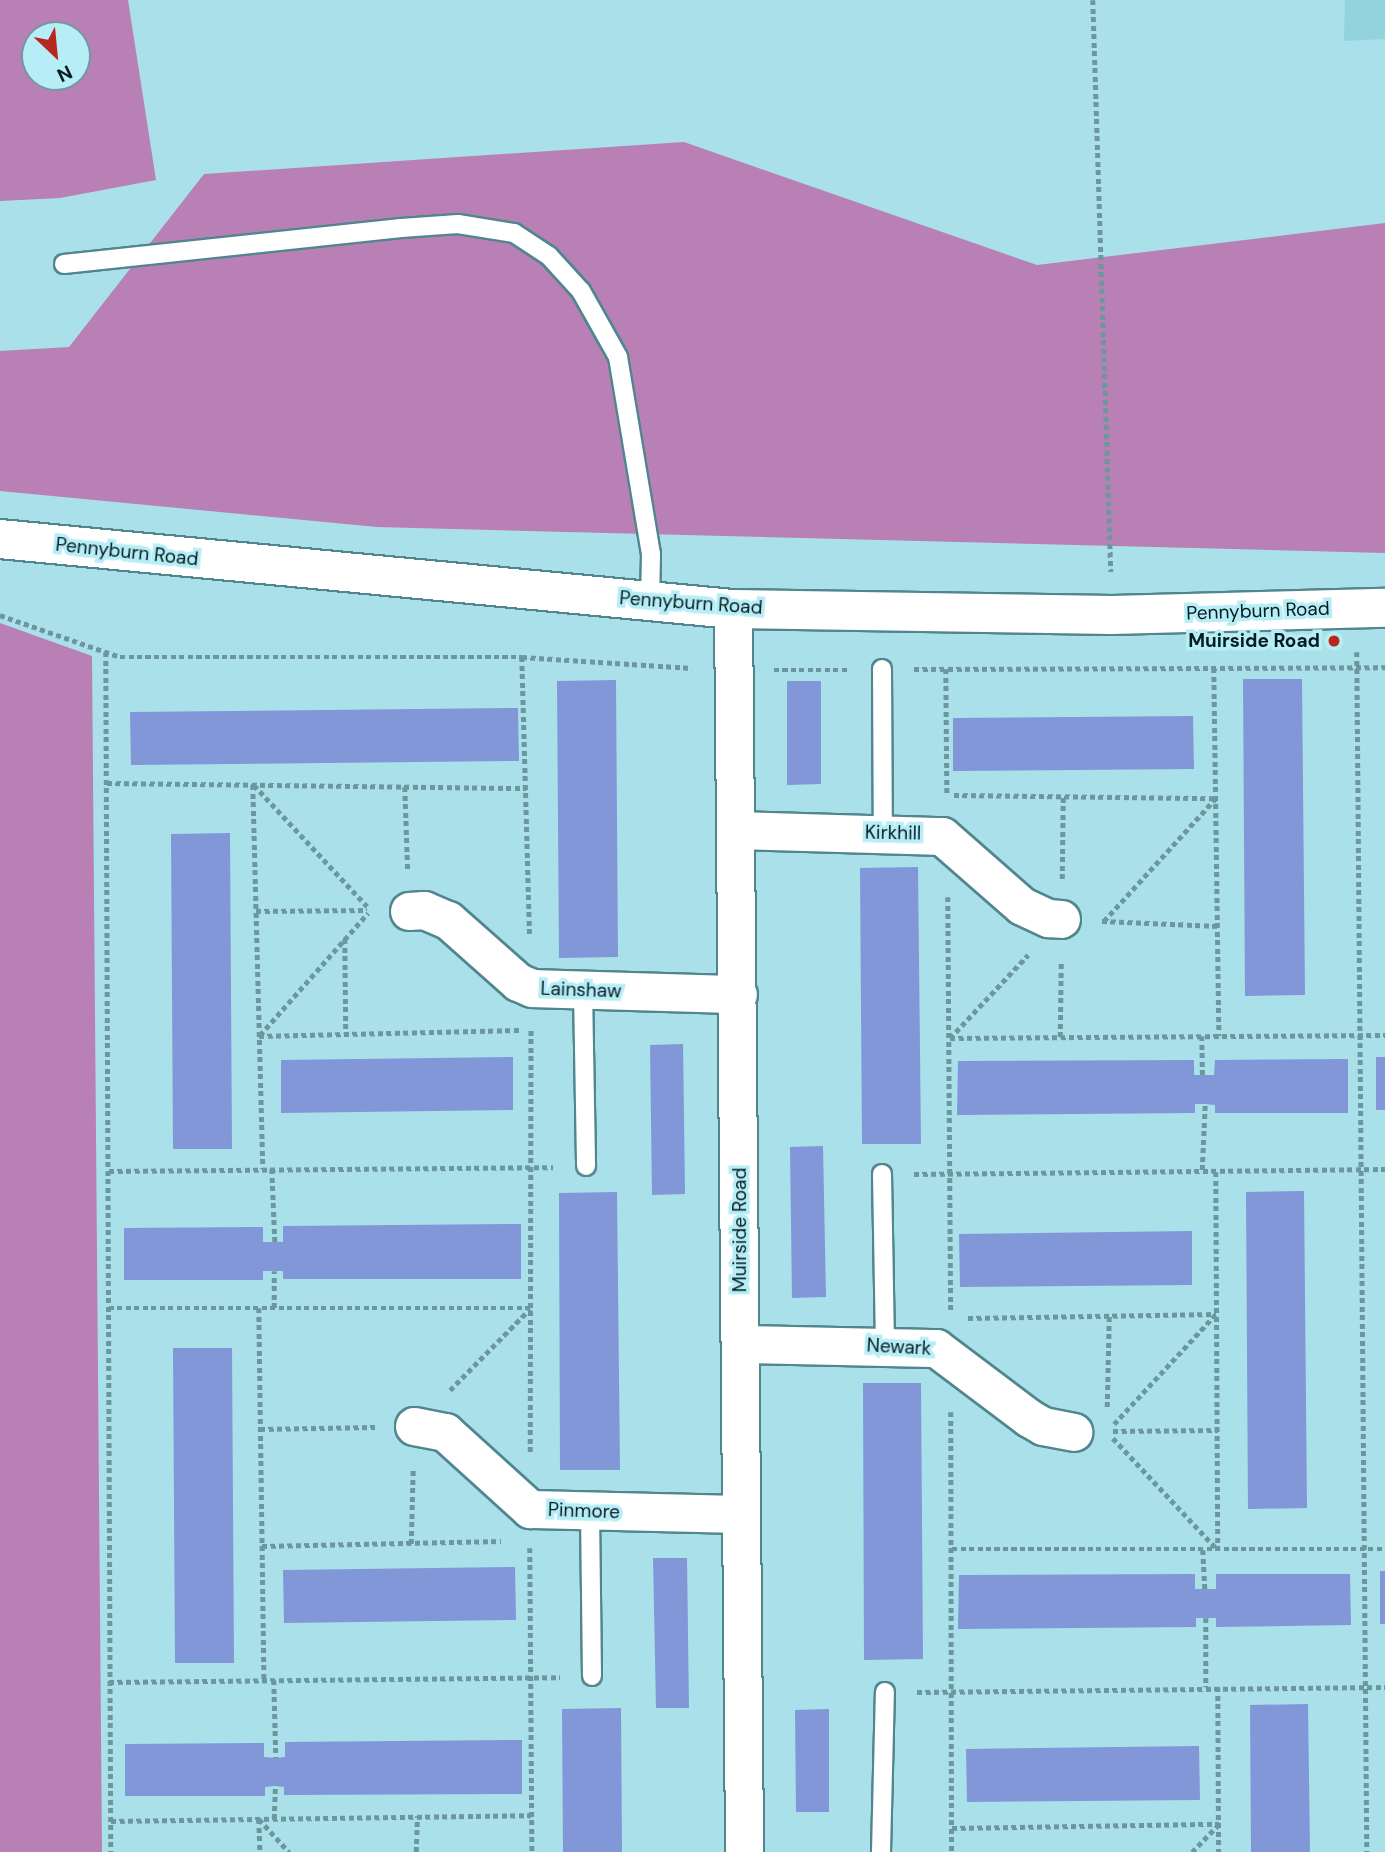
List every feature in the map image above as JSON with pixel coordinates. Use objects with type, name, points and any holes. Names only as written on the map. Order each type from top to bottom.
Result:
[{"type":"street","name":"Pennyburn Road","points":[[0,539],[733,608],[1112,615],[1371,608]]},
{"type":"street","name":"Muirside Road","points":[[733,608],[744,1852]]},
{"type":"street","name":"Kirkhill","points":[[737,830],[932,834],[947,839],[1022,906],[1048,918],[1061,919]]},
{"type":"street","name":"Lainshaw","points":[[410,911],[424,910],[448,920],[518,982],[532,988],[738,994]]},
{"type":"street","name":"Newark","points":[[741,1344],[936,1348],[951,1355],[1030,1418],[1044,1426],[1090,1431]]},
{"type":"street","name":"Pinmore","points":[[414,1426],[445,1432],[530,1524],[590,1512],[741,1514]]},
{"type":"lane","points":[[64,264],[401,228],[458,225],[514,233],[549,256],[581,291],[618,357],[651,554],[650,601]]},
{"type":"lane","points":[[881,669],[883,834]]},
{"type":"lane","points":[[583,990],[586,1167]]},
{"type":"lane","points":[[882,1174],[885,1345]]},
{"type":"lane","points":[[590,1512],[592,1676]]},
{"type":"lane","points":[[881,1852],[885,1692]]},
{"type":"path","points":[[1093,0],[1112,615]]},
{"type":"path","points":[[1367,1852],[1361,1035],[1371,608]]},
{"type":"path","points":[[106,652],[111,1852]]},
{"type":"path","points":[[522,657],[532,988],[527,1167],[530,1308],[531,1852]]},
{"type":"path","points":[[1214,668],[1219,1036]]},
{"type":"path","points":[[946,669],[951,1174],[952,1852]]},
{"type":"path","points":[[106,783],[526,788]]},
{"type":"path","points":[[253,785],[371,910]]},
{"type":"path","points":[[253,785],[263,1170]]},
{"type":"path","points":[[405,787],[410,911]]},
{"type":"path","points":[[947,794],[1215,798]]},
{"type":"path","points":[[1060,1037],[1063,796]]},
{"type":"path","points":[[1104,921],[1215,798]]},
{"type":"path","points":[[256,911],[371,910]]},
{"type":"path","points":[[259,1036],[371,910]]},
{"type":"path","points":[[950,1038],[1061,919],[1218,926]]},
{"type":"path","points":[[345,939],[346,1034]]},
{"type":"path","points":[[259,1036],[531,1030]]},
{"type":"path","points":[[950,1038],[1385,1035]]},
{"type":"path","points":[[1202,1037],[1203,1075]]},
{"type":"path","points":[[1202,1170],[1205,1104]]},
{"type":"path","points":[[108,1171],[586,1167]]},
{"type":"path","points":[[272,1169],[275,1242]]},
{"type":"path","points":[[882,1174],[1385,1169]]},
{"type":"path","points":[[1216,1172],[1218,1550]]},
{"type":"path","points":[[274,1270],[274,1308]]},
{"type":"path","points":[[109,1308],[530,1308]]},
{"type":"path","points":[[259,1308],[264,1680]]},
{"type":"path","points":[[411,1544],[414,1426],[530,1308]]},
{"type":"path","points":[[951,1318],[1216,1314]]},
{"type":"path","points":[[1090,1431],[1216,1314]]},
{"type":"path","points":[[1090,1431],[1109,1316]]},
{"type":"path","points":[[260,1429],[414,1426]]},
{"type":"path","points":[[1090,1431],[1218,1430]]},
{"type":"path","points":[[1090,1431],[1218,1550]]},
{"type":"path","points":[[262,1546],[411,1544],[530,1524]]},
{"type":"path","points":[[952,1549],[1385,1549]]},
{"type":"path","points":[[1203,1550],[1205,1589]]},
{"type":"path","points":[[1206,1618],[1206,1687]]},
{"type":"path","points":[[109,1682],[592,1676]]},
{"type":"path","points":[[274,1680],[276,1758]]},
{"type":"path","points":[[1218,1687],[1219,1852]]},
{"type":"path","points":[[885,1692],[1385,1687]]},
{"type":"path","points":[[274,1819],[275,1786]]},
{"type":"path","points":[[111,1821],[531,1815]]},
{"type":"path","points":[[416,1852],[417,1816]]},
{"type":"path","points":[[259,1819],[260,1852]]},
{"type":"path","points":[[259,1819],[289,1852]]},
{"type":"path","points":[[952,1828],[1219,1824]]},
{"type":"path","points":[[1192,1852],[1219,1824]]},
{"type":"shaded area","points":[[0,0],[128,0],[156,180],[60,198],[0,201]]},
{"type":"shaded area","points":[[1345,0],[1385,0],[1385,39],[1344,41]]},
{"type":"shaded area","points":[[684,142],[1037,265],[1385,223],[1385,553],[377,527],[0,491],[0,351],[69,347],[204,174]]},
{"type":"shaded area","points":[[0,623],[92,656],[102,1852],[0,1852]]},
{"type":"building","points":[[1243,679],[1302,679],[1305,995],[1245,996]]},
{"type":"building","points":[[616,680],[618,957],[559,958],[557,681]]},
{"type":"building","points":[[787,681],[821,681],[821,784],[787,785]]},
{"type":"building","points":[[518,708],[519,761],[131,765],[130,712]]},
{"type":"building","points":[[1193,716],[1194,769],[953,771],[953,718]]},
{"type":"building","points":[[230,833],[232,1149],[173,1149],[171,834]]},
{"type":"building","points":[[918,867],[921,1144],[862,1144],[860,868]]},
{"type":"building","points":[[683,1044],[685,1194],[652,1195],[650,1045]]},
{"type":"building","points":[[513,1057],[513,1110],[281,1113],[281,1060]]},
{"type":"building","points":[[1376,1057],[1385,1057],[1385,1110],[1376,1110]]},
{"type":"building","points":[[1348,1059],[1348,1113],[1215,1113],[1215,1105],[1195,1104],[1195,1113],[957,1115],[958,1061],[1194,1060],[1194,1075],[1214,1075],[1215,1060]]},
{"type":"building","points":[[823,1146],[826,1297],[792,1298],[790,1147]]},
{"type":"building","points":[[1304,1191],[1307,1508],[1248,1509],[1246,1192]]},
{"type":"building","points":[[617,1192],[620,1470],[560,1470],[559,1193]]},
{"type":"building","points":[[521,1224],[521,1279],[283,1279],[283,1271],[263,1271],[263,1280],[124,1280],[124,1228],[263,1227],[263,1242],[283,1242],[283,1226]]},
{"type":"building","points":[[1192,1231],[1192,1285],[960,1287],[959,1234]]},
{"type":"building","points":[[173,1348],[232,1348],[234,1663],[175,1663]]},
{"type":"building","points":[[863,1383],[921,1383],[923,1659],[864,1660]]},
{"type":"building","points":[[653,1558],[687,1558],[689,1708],[656,1708]]},
{"type":"building","points":[[515,1567],[516,1620],[284,1623],[283,1570]]},
{"type":"building","points":[[1380,1571],[1385,1571],[1385,1624],[1380,1624]]},
{"type":"building","points":[[1195,1574],[1195,1589],[1216,1589],[1216,1574],[1350,1574],[1351,1625],[1216,1627],[1216,1618],[1196,1618],[1196,1627],[958,1629],[959,1575]]},
{"type":"building","points":[[1308,1704],[1310,1852],[1251,1852],[1250,1705]]},
{"type":"building","points":[[621,1708],[622,1852],[563,1852],[562,1709]]},
{"type":"building","points":[[829,1709],[829,1812],[796,1812],[795,1710]]},
{"type":"building","points":[[522,1740],[522,1794],[284,1795],[284,1787],[275,1786],[265,1787],[265,1796],[125,1796],[125,1744],[264,1743],[264,1757],[276,1758],[285,1757],[285,1742]]},
{"type":"building","points":[[1199,1746],[1200,1800],[967,1802],[966,1749]]},
{"type":"place","name":"Muirside Road","points":[[1334,641]]}]
